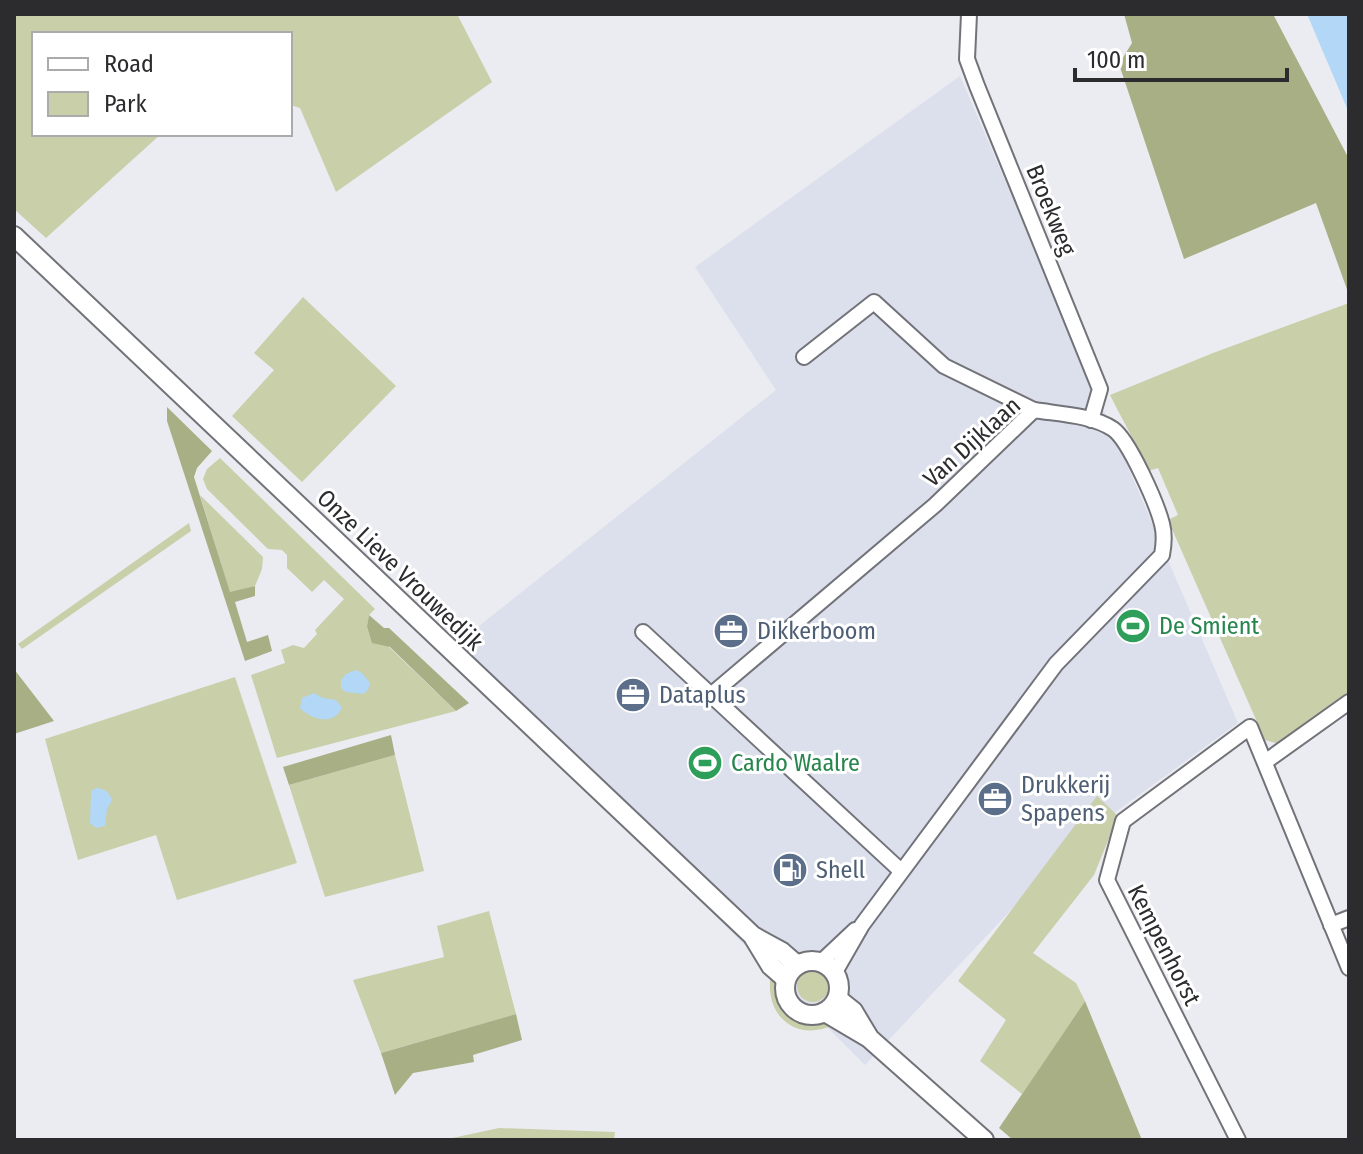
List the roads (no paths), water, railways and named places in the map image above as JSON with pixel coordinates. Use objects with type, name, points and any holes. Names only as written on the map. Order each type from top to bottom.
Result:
[{"type":"main road","name":"Onze Lieve Vrouwedijk","points":[[14,236],[753,936],[782,952],[792,972]]},
{"type":"main road","points":[[832,1006],[839,981],[828,967],[813,961],[792,972],[786,998],[798,1012],[807,1015],[832,1006],[853,1011],[869,1038],[984,1140]]},
{"type":"street","name":"Broekweg","points":[[969,14],[967,59],[1100,389],[1091,420]]},
{"type":"street","points":[[804,357],[874,302],[944,366],[1034,410]]},
{"type":"street","name":"Van Dijklaan","points":[[712,694],[935,505],[1034,410],[1091,420],[1114,430],[1128,445],[1162,523],[1165,540],[1162,555],[1056,664],[828,967]]},
{"type":"street","points":[[643,632],[901,871]]},
{"type":"street","points":[[1349,702],[1265,762],[1349,968]]},
{"type":"street","name":"Kempenhorst","points":[[1238,1140],[1107,880],[1123,821],[1250,727],[1265,762]]},
{"type":"street","points":[[1331,925],[1349,918]]},
{"type":"water","points":[[1307,14],[1349,14],[1349,113]]},
{"type":"water","points":[[356,670],[370,683],[363,694],[346,692],[341,688],[341,680],[346,674]]},
{"type":"water","points":[[314,693],[336,700],[342,708],[338,714],[322,719],[310,716],[300,708],[302,698]]},
{"type":"water","points":[[96,788],[107,791],[112,800],[107,809],[105,826],[96,828],[90,823],[91,791]]},
{"type":"place","name":"De Smient","points":[[1133,626]]},
{"type":"place","name":"Dikkerboom","points":[[731,631]]},
{"type":"place","name":"Dataplus","points":[[633,695]]},
{"type":"place","name":"Cardo Waalre","points":[[705,763]]},
{"type":"place","name":"Drukkerij Spapens","points":[[995,799]]},
{"type":"place","name":"Shell","points":[[790,870]]}]
